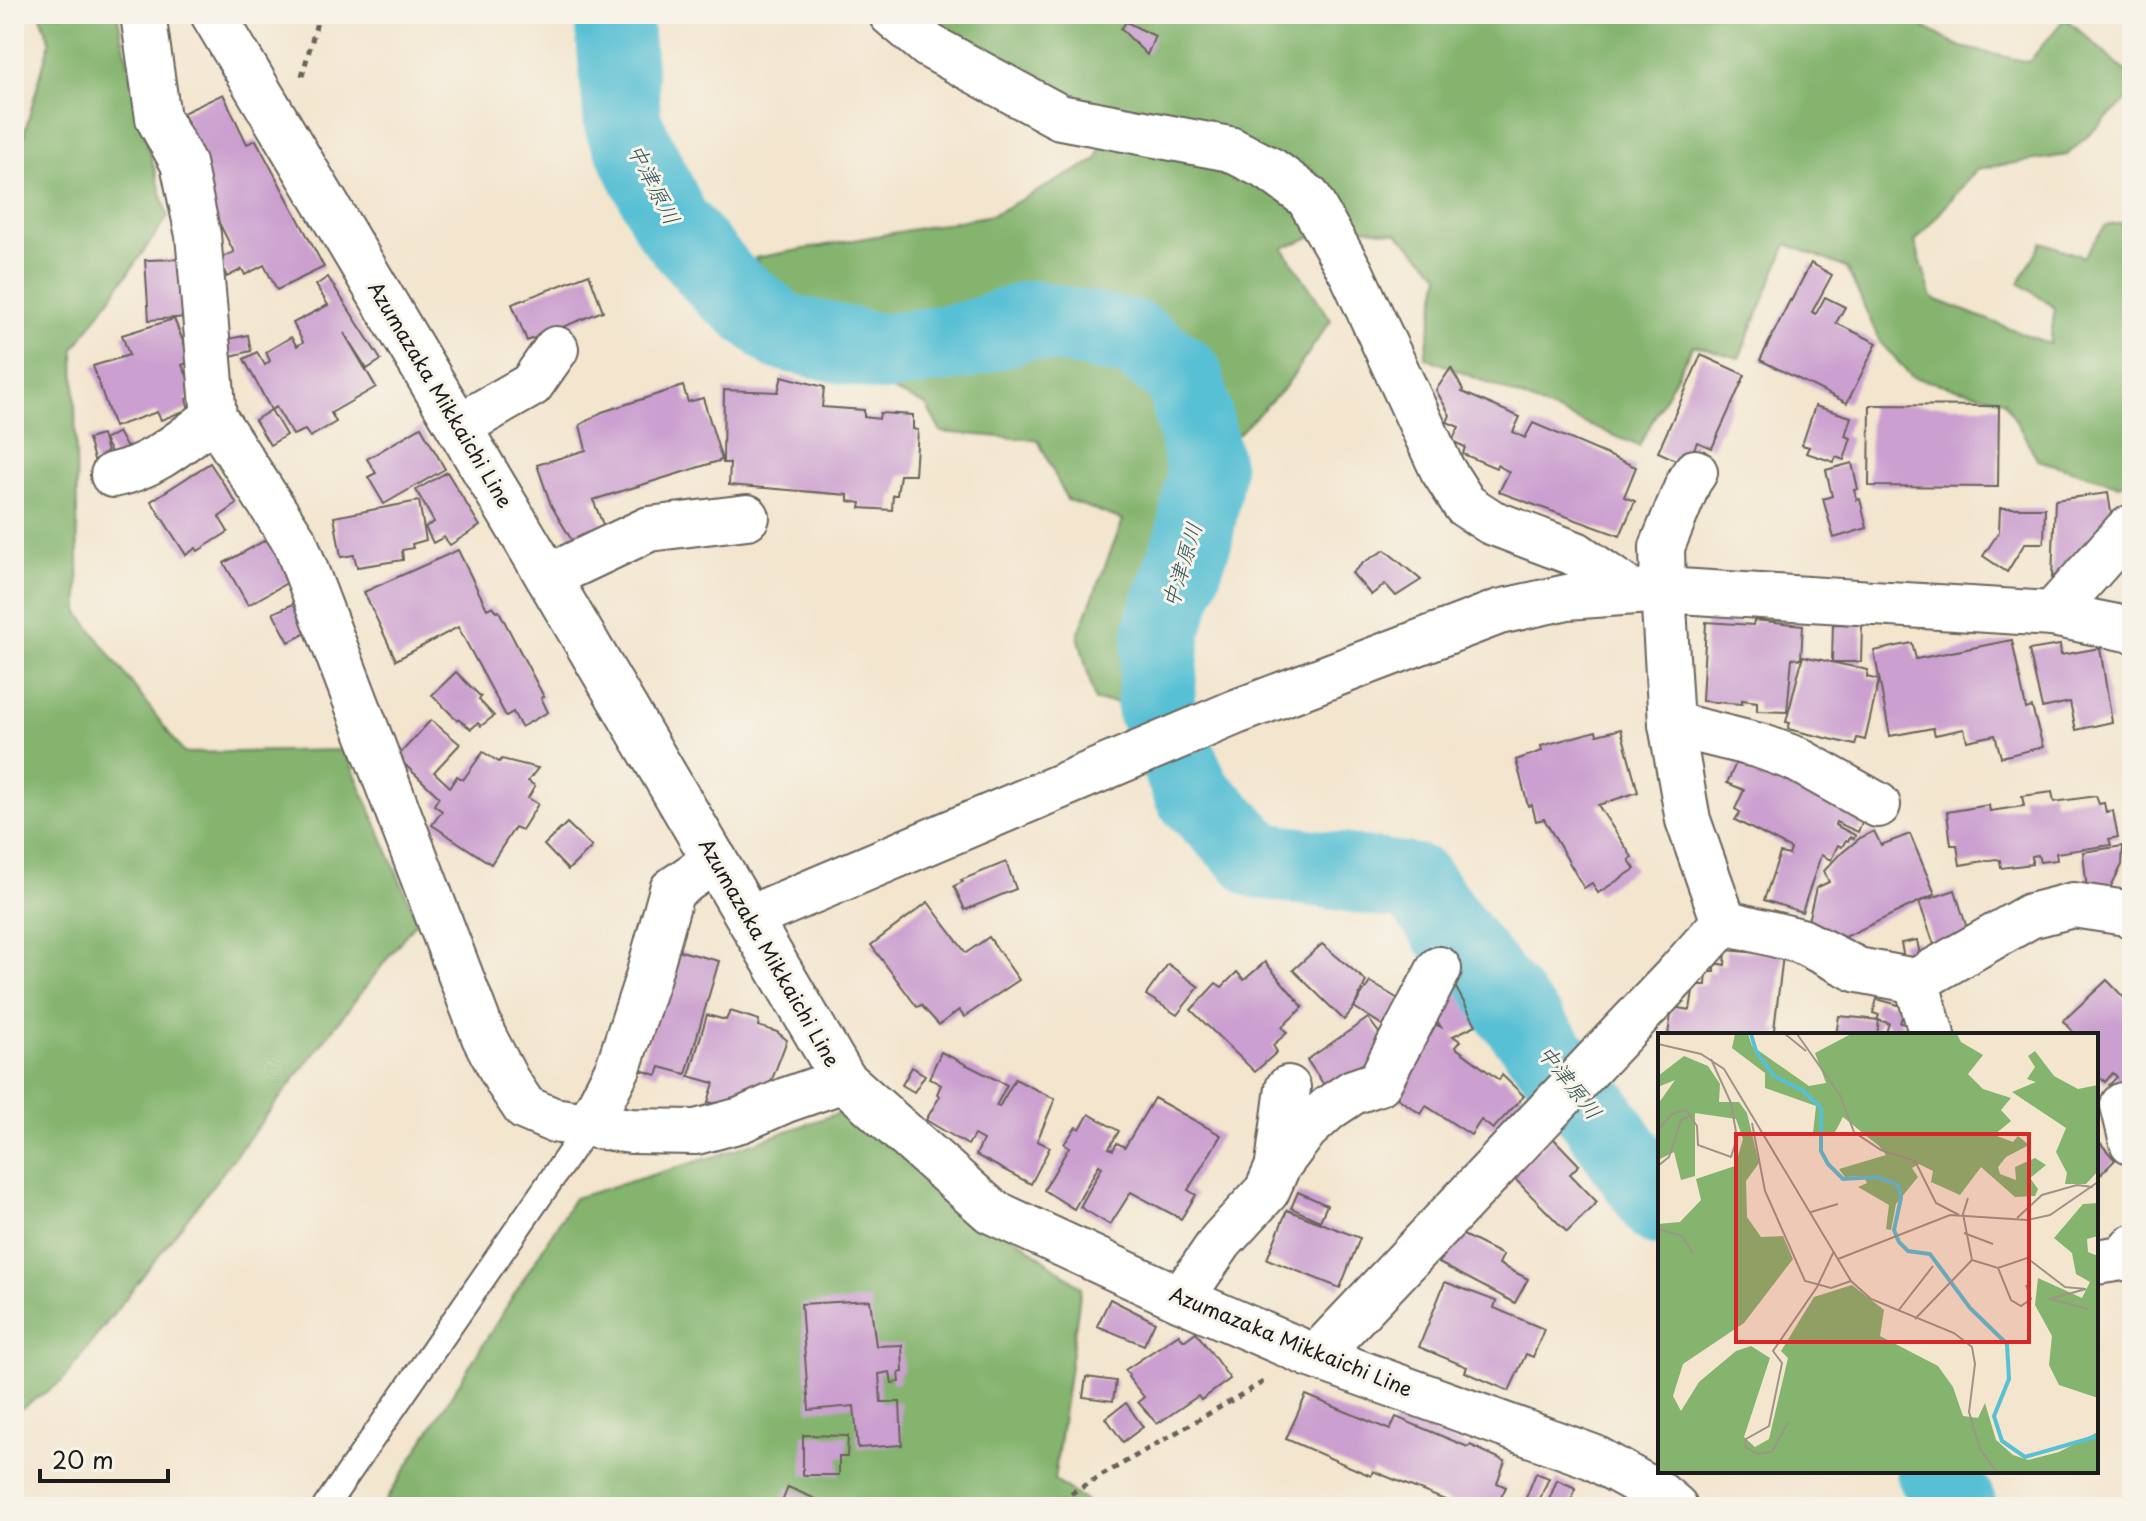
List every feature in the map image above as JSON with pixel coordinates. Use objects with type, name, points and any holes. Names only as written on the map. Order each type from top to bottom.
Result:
[{"type":"street","points":[[143,14],[158,118],[183,163],[198,235],[214,417],[295,542],[484,1037],[507,1081],[525,1108],[553,1120],[631,1131],[696,1132],[741,1120],[844,1080]]},
{"type":"street","name":"Azumazaka Mikkaichi Line","points":[[213,14],[844,1080],[991,1211],[1311,1355],[1593,1457],[1658,1493],[1675,1507]]},
{"type":"street","points":[[891,14],[929,46],[1060,117],[1230,149],[1271,170],[1308,197],[1352,274],[1442,469],[1465,505],[1491,522],[1576,554],[1647,591]]},
{"type":"street","points":[[459,426],[531,385],[556,349]]},
{"type":"street","points":[[113,475],[155,461],[214,417]]},
{"type":"street","points":[[1695,472],[1662,547],[1647,591],[1688,820],[1724,922]]},
{"type":"street","points":[[548,577],[649,529],[747,517]]},
{"type":"street","points":[[2052,614],[2132,527]]},
{"type":"street","points":[[749,918],[1236,712],[1499,612],[1567,597],[1647,591],[2052,614],[2132,630]]},
{"type":"street","points":[[1671,724],[1760,746],[1796,759],[1878,805]]},
{"type":"street","points":[[589,1125],[618,1068],[672,890],[715,860]]},
{"type":"street","points":[[1724,922],[1801,941],[1858,970],[1916,981],[2030,916],[2073,905],[2126,913],[2132,917]]},
{"type":"street","points":[[1311,1355],[1326,1346],[1724,922]]},
{"type":"street","points":[[1181,1299],[1221,1241],[1267,1191],[1278,1166],[1306,1129],[1353,1092],[1379,1083],[1439,969]]},
{"type":"street","points":[[1916,981],[1931,1033]]},
{"type":"street","points":[[1278,1166],[1288,1088]]},
{"type":"street","points":[[2098,1262],[2122,1258],[2132,1247]]},
{"type":"lane","points":[[325,1507],[589,1125]]},
{"type":"path","points":[[270,108],[298,91],[316,26],[316,14]]},
{"type":"path","points":[[1051,1507],[1311,1355]]},
{"type":"path","points":[[1061,1500],[1065,1507]]},
{"type":"green space","points":[[40,14],[117,14],[144,132],[168,217],[74,349],[79,613],[184,753],[345,750],[417,920],[61,1382],[14,1413],[14,170],[50,41]]},
{"type":"green space","points":[[918,14],[1899,14],[1961,47],[2029,62],[2065,18],[2132,77],[2132,95],[2067,155],[1977,169],[1915,242],[1932,298],[2050,344],[2055,308],[2019,283],[2042,242],[2083,257],[2105,226],[2132,221],[2132,479],[2120,485],[2038,460],[2004,400],[1912,377],[1880,342],[1847,268],[1787,244],[1739,358],[1693,345],[1639,446],[1425,357],[1440,274],[1397,233],[1342,225],[1283,248],[1331,320],[1285,387],[1229,443],[1168,516],[1137,704],[1095,701],[1078,635],[1123,520],[1067,500],[1038,440],[941,432],[926,405],[892,390],[962,358],[932,307],[858,332],[796,320],[755,258],[992,215],[1097,160],[1112,106],[1046,88]]},
{"type":"green space","points":[[847,1110],[1081,1287],[1054,1480],[1094,1507],[382,1507],[574,1198],[719,1155]]},
{"type":"building","points":[[1126,22],[1155,36],[1147,55],[1121,29]]},
{"type":"building","points":[[223,94],[247,144],[256,140],[324,267],[277,290],[264,265],[245,275],[242,269],[227,277],[218,259],[234,252],[219,223],[213,227],[183,113]]},
{"type":"building","points":[[182,259],[187,317],[149,320],[145,260]]},
{"type":"building","points":[[1811,263],[1832,275],[1812,312],[1816,314],[1825,297],[1845,307],[1836,323],[1877,343],[1847,403],[1760,360]]},
{"type":"building","points":[[589,274],[603,311],[527,341],[512,304]]},
{"type":"building","points":[[328,277],[381,360],[367,369],[344,333],[376,387],[331,413],[336,422],[310,437],[305,430],[293,435],[276,407],[271,410],[244,359],[257,352],[265,365],[270,361],[266,352],[291,337],[297,346],[303,342],[293,323],[328,305],[316,285]]},
{"type":"building","points":[[174,319],[191,361],[182,365],[196,395],[186,399],[189,409],[161,420],[157,412],[114,427],[93,366],[129,355],[122,335]]},
{"type":"building","points":[[248,335],[251,351],[227,357],[224,340]]},
{"type":"building","points":[[1701,355],[1745,375],[1712,448],[1697,442],[1687,465],[1658,452]]},
{"type":"building","points":[[1451,368],[1462,392],[1520,417],[1513,432],[1525,438],[1533,423],[1636,467],[1624,497],[1635,501],[1620,536],[1499,492],[1509,472],[1463,454],[1465,447],[1452,441],[1459,427],[1447,422],[1450,415],[1436,390]]},
{"type":"building","points":[[782,376],[824,387],[822,407],[864,410],[864,417],[879,419],[880,413],[913,415],[913,429],[918,430],[915,475],[900,475],[892,510],[860,508],[861,503],[848,501],[848,495],[729,485],[730,463],[723,463],[724,390],[778,392]]},
{"type":"building","points":[[683,386],[688,402],[703,398],[722,460],[593,500],[606,532],[574,544],[551,505],[537,465],[586,450],[580,425],[602,412]]},
{"type":"building","points":[[1870,405],[1999,406],[1998,487],[1869,486]]},
{"type":"building","points":[[1815,406],[1851,417],[1845,436],[1851,438],[1844,460],[1836,457],[1834,462],[1806,453],[1809,447],[1802,445]]},
{"type":"building","points":[[271,410],[286,435],[270,445],[255,420]]},
{"type":"building","points":[[421,427],[445,469],[384,504],[368,477],[376,473],[367,459]]},
{"type":"building","points":[[118,432],[132,457],[118,465],[104,440]]},
{"type":"building","points":[[102,435],[110,462],[96,466],[88,439]]},
{"type":"building","points":[[210,463],[237,504],[219,517],[228,532],[186,555],[151,501]]},
{"type":"building","points":[[1852,463],[1858,489],[1854,490],[1857,500],[1860,499],[1867,528],[1834,538],[1823,499],[1832,496],[1826,470]]},
{"type":"building","points":[[447,472],[480,526],[450,545],[444,537],[433,543],[425,527],[434,522],[416,490]]},
{"type":"building","points":[[2108,493],[2113,525],[2052,578],[2055,500]]},
{"type":"building","points":[[419,501],[426,540],[402,550],[403,560],[357,567],[354,555],[341,557],[334,517]]},
{"type":"building","points":[[2000,508],[2045,508],[2044,543],[2025,543],[2007,572],[1983,556],[1999,532]]},
{"type":"building","points":[[273,536],[292,580],[248,605],[224,563]]},
{"type":"building","points":[[458,550],[487,609],[493,606],[499,611],[544,697],[541,698],[548,712],[521,727],[513,712],[506,716],[458,627],[396,660],[364,592]]},
{"type":"building","points":[[1385,550],[1421,580],[1396,596],[1385,584],[1371,595],[1352,573]]},
{"type":"building","points":[[300,601],[312,630],[289,642],[273,613]]},
{"type":"building","points":[[1754,620],[1803,625],[1801,659],[1792,658],[1787,712],[1757,711],[1757,702],[1742,700],[1742,704],[1702,701],[1706,622],[1753,625]]},
{"type":"building","points":[[1833,624],[1862,625],[1861,662],[1832,662]]},
{"type":"building","points":[[2012,640],[2026,709],[2032,707],[2043,747],[2001,757],[1995,735],[1967,741],[1964,729],[1935,735],[1933,728],[1890,736],[1874,651],[1912,643],[1916,659]]},
{"type":"building","points":[[2060,645],[2061,655],[2100,648],[2112,722],[2076,730],[2070,702],[2042,708],[2029,650]]},
{"type":"building","points":[[1803,656],[1868,670],[1867,677],[1879,680],[1865,740],[1857,738],[1855,745],[1788,729],[1790,723],[1786,722]]},
{"type":"building","points":[[456,672],[481,697],[479,700],[494,716],[481,726],[478,723],[471,729],[457,720],[432,695]]},
{"type":"building","points":[[431,720],[460,744],[434,772],[450,787],[457,776],[463,780],[483,752],[499,762],[502,759],[538,768],[528,781],[535,786],[528,798],[538,804],[522,830],[515,827],[491,864],[432,825],[442,811],[434,805],[439,797],[397,757]]},
{"type":"building","points":[[1621,729],[1638,792],[1598,805],[1632,857],[1629,860],[1635,869],[1598,893],[1592,883],[1584,888],[1544,819],[1536,821],[1532,805],[1528,806],[1516,760],[1542,751],[1541,746],[1596,731],[1597,735]]},
{"type":"building","points":[[1741,752],[1867,811],[1858,832],[1836,822],[1835,825],[1855,835],[1854,839],[1850,837],[1842,847],[1838,845],[1831,860],[1821,855],[1802,912],[1764,900],[1780,853],[1789,855],[1791,849],[1735,820],[1740,812],[1735,809],[1744,790],[1727,783]]},
{"type":"building","points":[[2052,792],[2054,802],[2096,796],[2099,804],[2104,803],[2106,812],[2113,811],[2118,837],[2109,839],[2111,845],[2056,853],[2057,860],[2040,862],[2038,855],[2032,856],[2032,864],[2001,868],[2000,860],[1996,859],[1960,865],[1957,845],[1951,845],[1947,812],[1989,805],[1990,811],[2024,806],[2022,796]]},
{"type":"building","points":[[567,823],[592,847],[568,870],[544,845]]},
{"type":"building","points":[[1874,831],[1881,845],[1910,834],[1935,894],[1839,940],[1807,925],[1816,888],[1829,882],[1824,871],[1860,838]]},
{"type":"building","points":[[2123,846],[2122,865],[2109,890],[2087,890],[2083,852]]},
{"type":"building","points":[[1006,862],[1016,889],[965,910],[954,886],[963,882],[961,880]]},
{"type":"building","points":[[1955,890],[1969,935],[1936,950],[1919,902]]},
{"type":"building","points":[[928,902],[966,953],[989,937],[1019,980],[964,1017],[959,1010],[939,1025],[921,1005],[917,1007],[871,945]]},
{"type":"building","points":[[1917,940],[1920,955],[1904,959],[1901,943]]},
{"type":"building","points":[[1322,944],[1366,981],[1353,1009],[1344,1020],[1293,970]]},
{"type":"building","points":[[673,949],[719,961],[686,1074],[660,1067],[657,1075],[640,1070]]},
{"type":"building","points":[[1726,950],[1783,955],[1774,1030],[1778,1030],[1777,1033],[1668,1033],[1672,1007],[1690,1010],[1694,985],[1706,985],[1707,972],[1715,972],[1715,963],[1725,965]]},
{"type":"building","points":[[1265,962],[1303,1007],[1282,1027],[1287,1033],[1273,1045],[1277,1052],[1255,1072],[1191,1010],[1216,983],[1222,987],[1237,972],[1244,980]]},
{"type":"building","points":[[1168,964],[1199,987],[1177,1015],[1146,995]]},
{"type":"building","points":[[2107,980],[2132,1006],[2132,1089],[2119,1097],[2109,1085],[2117,1077],[2113,1073],[2105,1082],[2098,1075],[2098,1033],[2074,1033],[2063,1021]]},
{"type":"building","points":[[1370,982],[1400,1000],[1384,1026],[1354,1007]]},
{"type":"building","points":[[1455,986],[1476,1025],[1453,1036],[1460,1041],[1455,1047],[1499,1080],[1502,1075],[1524,1096],[1493,1129],[1481,1120],[1471,1135],[1426,1106],[1421,1114],[1393,1095],[1426,1020],[1441,1027],[1424,1002]]},
{"type":"building","points":[[1877,999],[1905,1007],[1900,1023],[1909,1025],[1907,1033],[1886,1033],[1889,1023],[1877,1020],[1879,1015],[1873,1013]]},
{"type":"building","points":[[730,1011],[759,1020],[758,1026],[777,1032],[787,1040],[768,1090],[729,1107],[708,1102],[714,1083],[689,1076],[707,1015],[726,1020]]},
{"type":"building","points":[[1839,1016],[1879,1020],[1877,1033],[1836,1033]]},
{"type":"building","points":[[1368,1018],[1393,1052],[1331,1095],[1307,1060]]},
{"type":"building","points":[[941,1052],[1007,1085],[996,1106],[999,1107],[1015,1079],[1055,1099],[1037,1141],[1050,1147],[1031,1184],[976,1155],[983,1140],[974,1135],[968,1145],[926,1120],[940,1096],[937,1094],[941,1085],[929,1078]]},
{"type":"building","points":[[912,1067],[925,1075],[914,1092],[902,1085]]},
{"type":"building","points":[[1154,1098],[1221,1135],[1188,1190],[1196,1195],[1181,1219],[1131,1192],[1110,1225],[1080,1207],[1102,1167],[1099,1165],[1074,1209],[1044,1190],[1069,1147],[1064,1144],[1076,1127],[1080,1129],[1089,1114],[1119,1131],[1109,1148],[1113,1150],[1117,1143],[1125,1147]]},
{"type":"building","points":[[1552,1137],[1579,1165],[1570,1174],[1597,1202],[1567,1232],[1512,1176]]},
{"type":"building","points":[[2098,1140],[2115,1160],[2098,1177]]},
{"type":"building","points":[[1298,1192],[1327,1205],[1320,1221],[1291,1208]]},
{"type":"building","points":[[1287,1210],[1360,1238],[1340,1288],[1267,1259]]},
{"type":"building","points":[[1457,1232],[1503,1255],[1499,1264],[1528,1279],[1515,1303],[1439,1263]]},
{"type":"building","points":[[1445,1282],[1496,1301],[1494,1308],[1544,1329],[1533,1357],[1526,1354],[1509,1391],[1465,1372],[1467,1367],[1419,1347]]},
{"type":"building","points":[[1110,1299],[1155,1322],[1144,1345],[1097,1326]]},
{"type":"building","points":[[870,1300],[876,1346],[902,1345],[903,1372],[899,1373],[900,1382],[892,1383],[890,1372],[879,1374],[881,1402],[900,1402],[902,1445],[858,1448],[854,1406],[809,1410],[801,1304]]},
{"type":"building","points":[[1196,1332],[1230,1379],[1201,1400],[1198,1396],[1157,1424],[1138,1402],[1144,1397],[1125,1370],[1179,1334],[1185,1340]]},
{"type":"building","points":[[1086,1377],[1116,1381],[1113,1401],[1083,1397]]},
{"type":"building","points":[[1306,1395],[1390,1430],[1396,1417],[1505,1461],[1497,1483],[1506,1487],[1498,1504],[1462,1507],[1373,1471],[1371,1476],[1286,1439]]},
{"type":"building","points":[[1126,1403],[1143,1427],[1123,1442],[1106,1418]]},
{"type":"building","points":[[803,1435],[848,1436],[847,1457],[839,1457],[839,1475],[803,1475]]},
{"type":"building","points":[[1536,1473],[1549,1478],[1538,1503],[1526,1498]]},
{"type":"building","points":[[1557,1480],[1576,1488],[1569,1507],[1548,1502]]},
{"type":"building","points":[[788,1487],[834,1507],[780,1507]]},
{"type":"waterway","name":"中津原川","points":[[613,14],[623,124],[671,223],[724,285],[783,332],[883,353],[967,340],[1031,319],[1134,339],[1184,376],[1206,471],[1194,537],[1163,626],[1155,707],[1193,794],[1259,860],[1416,883],[1463,948],[1596,1113],[1658,1204]]},
{"type":"waterway","name":"中津原川","points":[[1936,1473],[1958,1507]]}]
